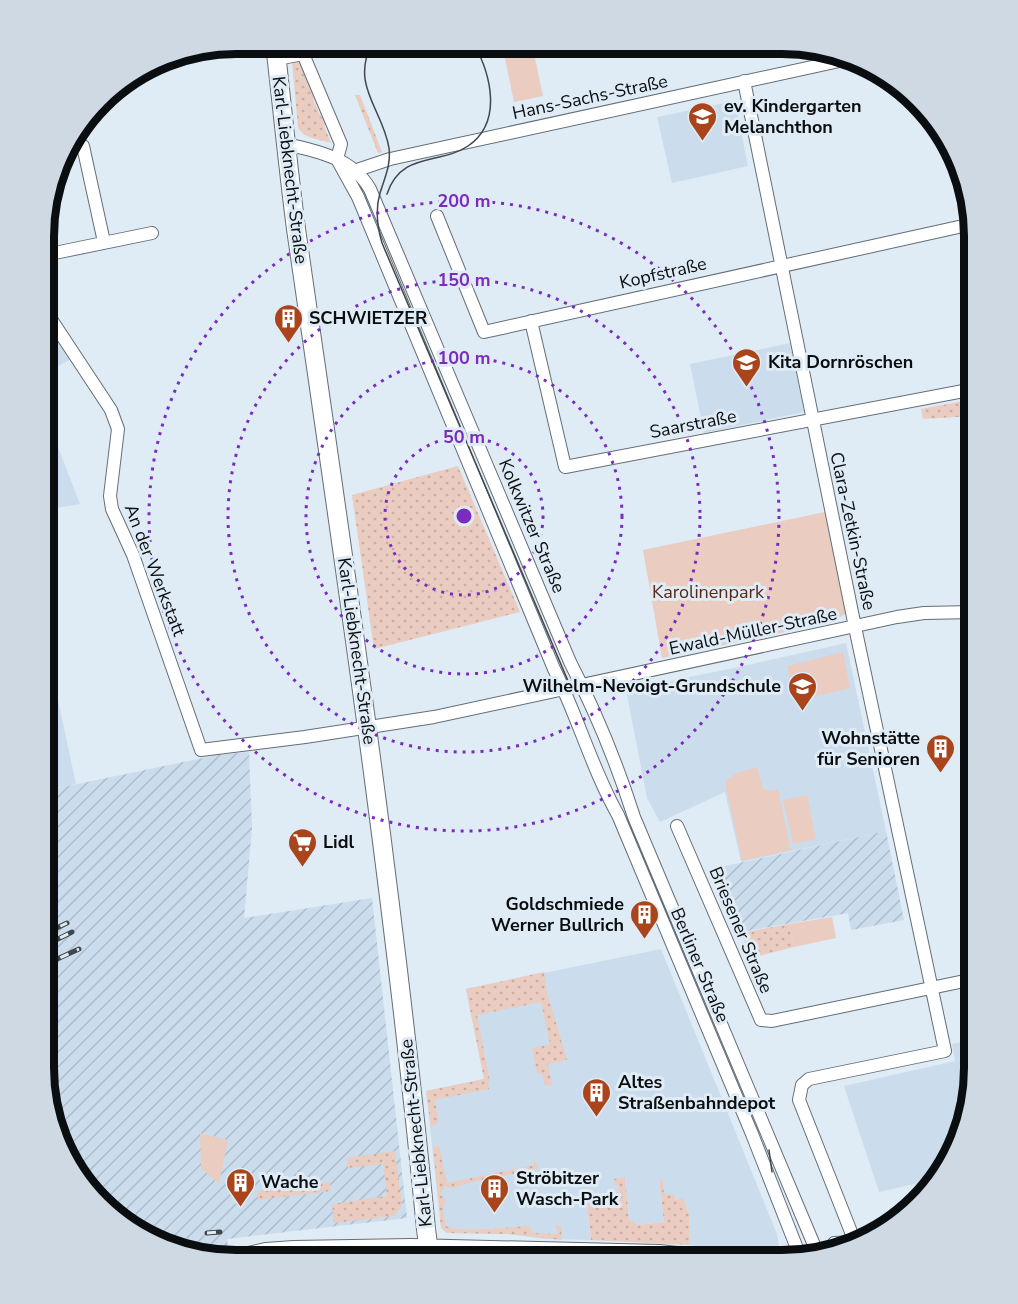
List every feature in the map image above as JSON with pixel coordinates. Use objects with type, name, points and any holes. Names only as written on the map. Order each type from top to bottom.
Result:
[{"type":"main road","name":"Karl-Liebknecht-Straße","points":[[276,54],[286,144],[367,728],[399,978],[430,1250]]},
{"type":"street","name":"Kolkwitzer Straße","points":[[303,54],[341,144],[337,159],[351,172],[364,179],[378,205],[570,662],[574,687]]},
{"type":"street","name":"Hans-Sachs-Straße","points":[[351,172],[390,159],[835,62]]},
{"type":"street","name":"Clara-Zetkin-Straße","points":[[744,81],[855,627],[932,988]]},
{"type":"street","points":[[286,144],[321,152],[337,159]]},
{"type":"street","points":[[77,147],[82,146],[104,242]]},
{"type":"street","name":"Kolkwitzer Straße","points":[[351,172],[358,197],[554,669],[574,687]]},
{"type":"street","name":"Kopfstraße","points":[[437,216],[484,332],[963,226]]},
{"type":"street","points":[[54,253],[152,233]]},
{"type":"street","name":"Saarstraße","points":[[531,321],[566,467],[964,391]]},
{"type":"street","name":"An der Werkstatt","points":[[54,324],[111,410],[118,429],[110,496],[112,509],[133,555],[201,750]]},
{"type":"street","name":"Ewald-Müller-Straße","points":[[201,750],[434,717],[924,613],[964,612]]},
{"type":"street","name":"Berliner Straße","points":[[574,687],[621,776],[634,817],[816,1247]]},
{"type":"street","name":"Berliner Straße","points":[[574,687],[602,786],[622,825],[752,1134],[797,1250]]},
{"type":"street","name":"Briesener Straße","points":[[677,826],[758,1018],[761,1020],[772,1021],[964,981]]},
{"type":"street","points":[[854,1234],[799,1100],[800,1090],[809,1079],[945,1051],[932,988]]},
{"type":"shaded area","name":"ev. Kindergarten Melanchthon","points":[[735,101],[748,166],[672,183],[657,117]]},
{"type":"shaded area","points":[[54,336],[71,359],[54,369]]},
{"type":"shaded area","name":"Kita Dornröschen","points":[[790,343],[804,412],[704,433],[690,364]]},
{"type":"shaded area","points":[[54,437],[80,504],[54,508]]},
{"type":"shaded area","name":"Wilhelm-Nevoigt-Grundschule","points":[[846,643],[886,831],[741,862],[725,792],[660,822],[647,798],[626,690]]},
{"type":"shaded area","points":[[54,682],[76,784],[54,789]]},
{"type":"shaded area","points":[[249,752],[252,828],[244,918],[372,898],[407,1218],[227,1239],[228,1247],[222,1250],[200,1247],[156,1231],[125,1212],[107,1197],[92,1179],[78,1159],[68,1138],[60,1115],[54,1068],[54,789],[217,755]]},
{"type":"shaded area","points":[[886,831],[904,920],[851,930],[848,913],[741,932],[736,912],[730,914],[711,869]]},
{"type":"shaded area","points":[[661,949],[777,1234],[779,1245],[776,1250],[725,1250],[689,1245],[689,1215],[682,1198],[675,1200],[664,1194],[659,1180],[664,1222],[637,1225],[629,1220],[625,1177],[618,1184],[619,1196],[590,1200],[588,1186],[585,1186],[591,1240],[545,1239],[508,1234],[447,1233],[441,1228],[426,1091],[484,1079],[466,989]]},
{"type":"shaded area","points":[[964,1042],[964,1080],[961,1104],[945,1148],[923,1182],[879,1192],[844,1086],[955,1061],[952,1044]]},
{"type":"green space","points":[[504,54],[534,54],[543,96],[514,102]]},
{"type":"green space","points":[[292,61],[300,61],[316,94],[313,99],[321,117],[326,118],[324,126],[331,143],[308,136],[298,127]]},
{"type":"green space","points":[[355,95],[360,95],[382,152],[378,153]]},
{"type":"green space","points":[[964,401],[964,417],[923,419],[921,409]]},
{"type":"green space","points":[[458,466],[520,612],[374,649],[352,495]]},
{"type":"green space","name":"Karolinenpark","points":[[825,512],[847,613],[832,622],[662,658],[643,550]]},
{"type":"green space","points":[[843,652],[850,688],[795,701],[787,666]]},
{"type":"green space","points":[[757,767],[763,788],[769,791],[778,789],[791,850],[742,861],[725,782],[737,773]]},
{"type":"green space","points":[[807,795],[816,839],[793,844],[783,800]]},
{"type":"green space","points":[[832,917],[836,938],[794,947],[789,924]]},
{"type":"green space","points":[[789,924],[794,947],[751,958],[741,933]]},
{"type":"green space","points":[[544,972],[547,992],[567,1060],[548,1064],[552,1085],[545,1086],[542,1073],[537,1074],[532,1048],[550,1044],[541,1002],[477,1015],[490,1082],[488,1083],[489,1089],[435,1100],[438,1120],[437,1125],[431,1126],[426,1091],[484,1079],[466,989]]},
{"type":"green space","points":[[200,1133],[228,1140],[219,1184],[201,1168]]},
{"type":"green space","points":[[439,1146],[447,1183],[534,1165],[533,1157],[538,1167],[451,1189],[445,1186],[440,1195],[446,1199],[443,1209],[446,1226],[472,1229],[528,1226],[533,1233],[558,1234],[556,1225],[561,1226],[562,1240],[508,1234],[447,1233],[441,1228],[433,1147]]},
{"type":"green space","points":[[395,1151],[402,1205],[394,1216],[334,1223],[332,1204],[387,1196],[383,1164],[348,1168],[347,1158]]},
{"type":"green space","points":[[625,1177],[629,1220],[637,1225],[664,1222],[659,1179],[663,1181],[664,1194],[674,1194],[675,1200],[683,1198],[689,1215],[689,1245],[591,1240],[585,1186],[588,1186],[590,1199],[619,1196],[618,1185],[615,1185],[614,1179]]},
{"type":"green space","points":[[330,1182],[331,1191],[258,1200],[257,1191]]},
{"type":"tram line","points":[[368,54],[365,72],[366,85],[386,134],[389,148],[387,171],[377,212],[382,243],[571,688]]},
{"type":"tram line","points":[[387,194],[393,180],[411,165],[457,152],[479,136],[490,111],[489,84],[479,54]]},
{"type":"tram line","points":[[769,1150],[772,1172]]},
{"type":"railway","points":[[54,929],[67,923]]},
{"type":"railway","points":[[54,941],[72,932]]},
{"type":"railway","points":[[54,960],[79,949]]},
{"type":"railway","points":[[207,1233],[220,1232]]},
{"type":"place","name":"ev. Kindergarten Melanchthon","points":[[703,142]]},
{"type":"place","name":"SCHWIETZER","points":[[288,344]]},
{"type":"place","name":"Kita Dornröschen","points":[[747,388]]},
{"type":"place","name":"Wilhelm-Nevoigt-Grundschule","points":[[802,712]]},
{"type":"place","name":"Wohnstätte für Senioren","points":[[941,774]]},
{"type":"place","name":"Lidl","points":[[302,868]]},
{"type":"place","name":"Goldschmiede Werner Bullrich","points":[[645,940]]},
{"type":"place","name":"Altes Straßenbahndepot","points":[[597,1118]]},
{"type":"place","name":"Wache","points":[[240,1208]]},
{"type":"place","name":"Ströbitzer Wasch-Park","points":[[495,1214]]}]
